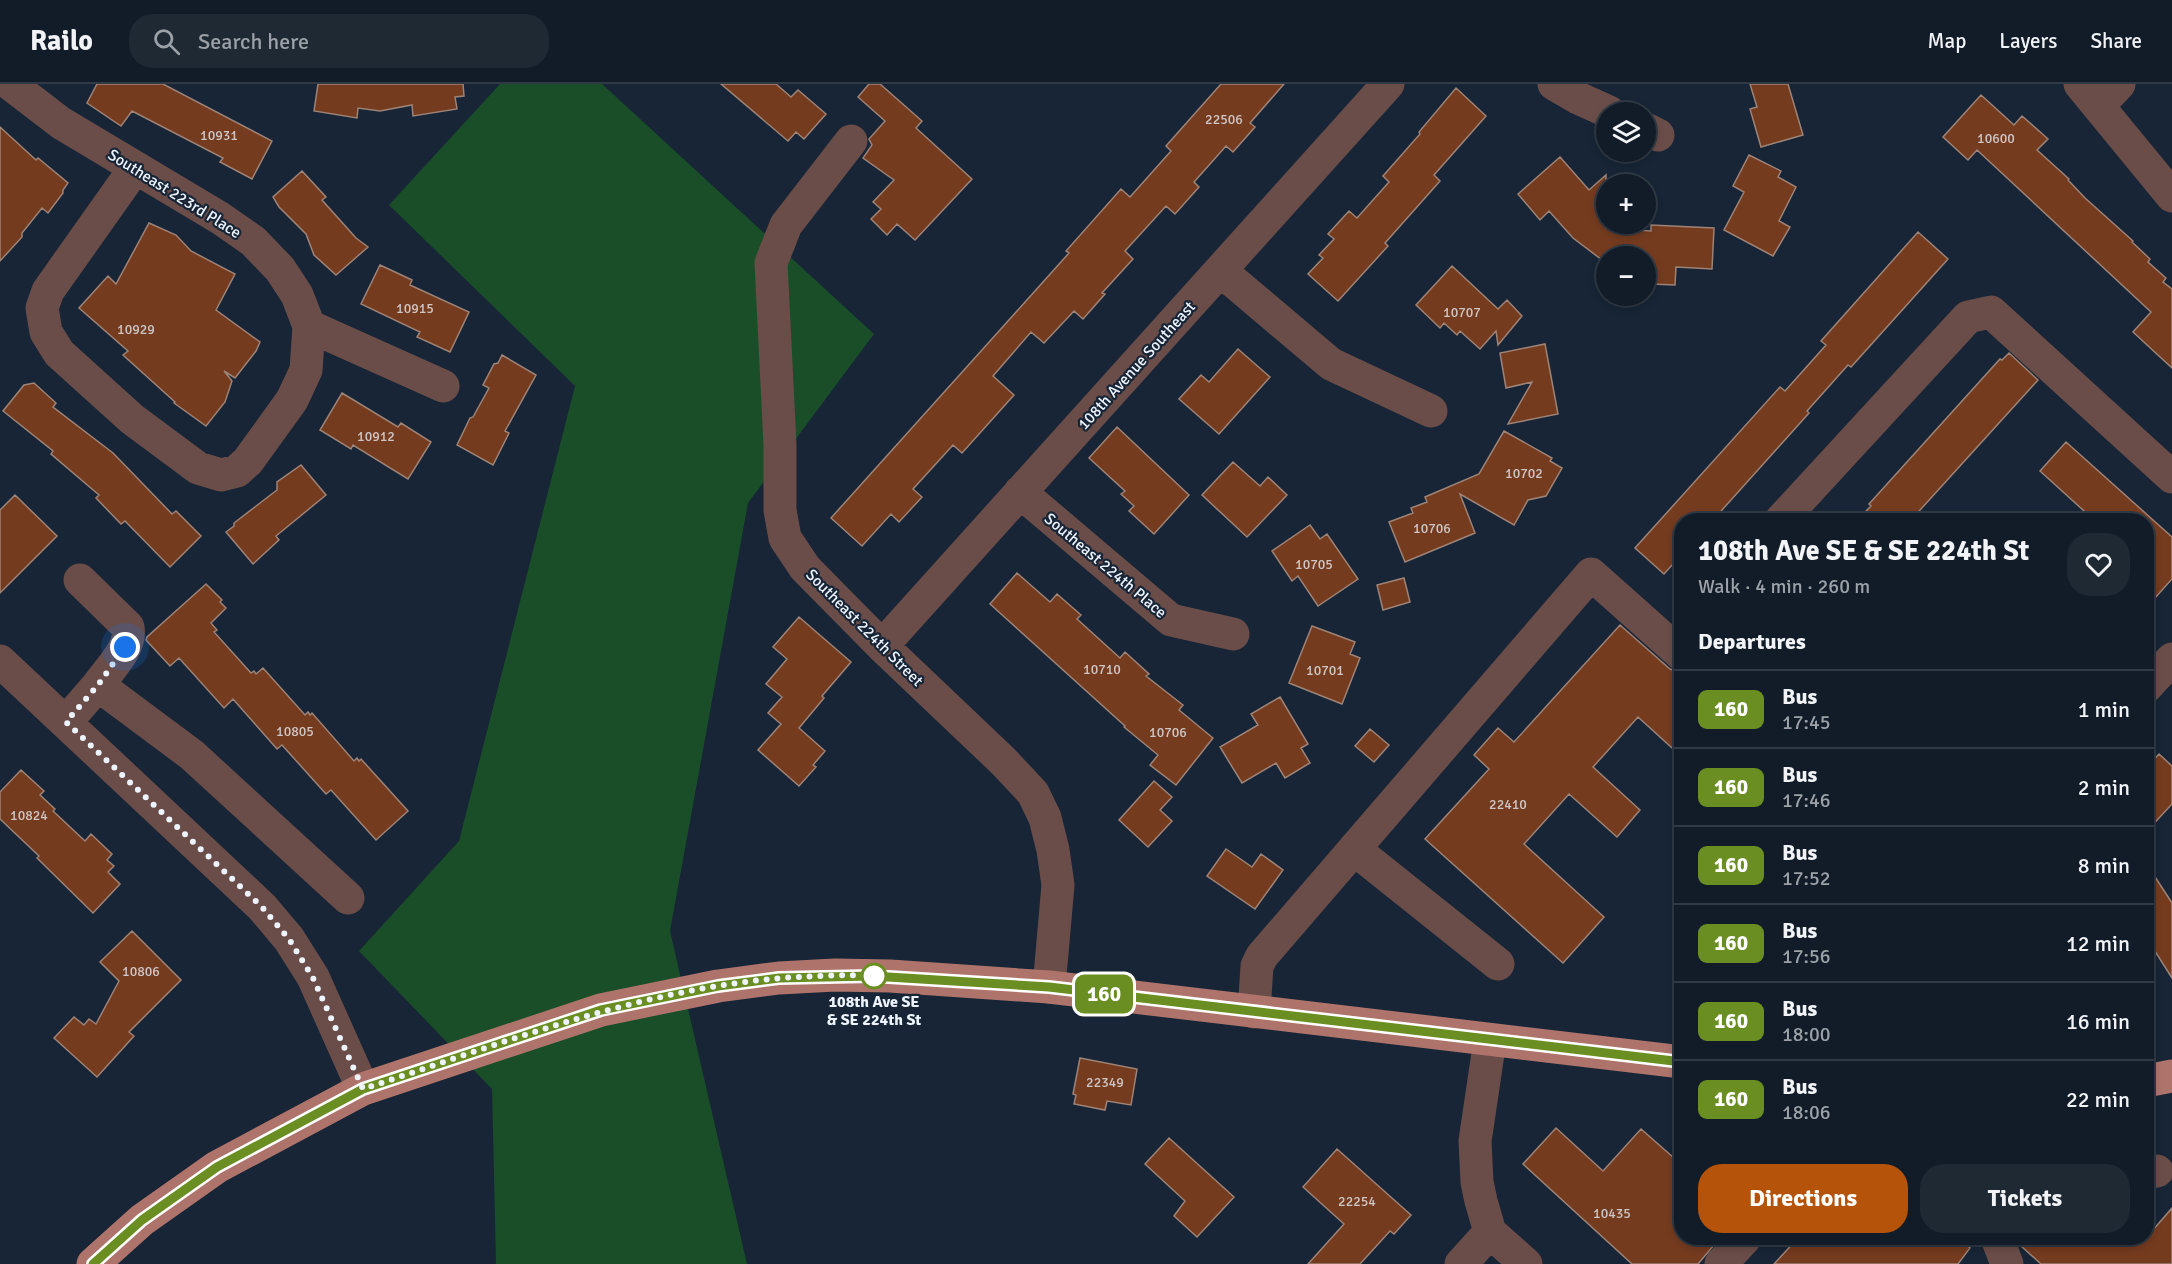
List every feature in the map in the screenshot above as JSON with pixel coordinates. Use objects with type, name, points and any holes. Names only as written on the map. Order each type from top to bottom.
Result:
[{"type":"main road","points":[[93,1264],[142,1220],[217,1167],[363,1089],[601,1010],[718,986],[779,978],[890,976],[1049,987],[1674,1061]]},
{"type":"street","name":"Southeast 223rd Place","points":[[10,84],[61,123],[220,218],[253,241],[280,269],[297,295],[309,326]]},
{"type":"street","name":"108th Avenue Southeast","points":[[882,646],[1388,84]]},
{"type":"street","points":[[1554,84],[1596,106]]},
{"type":"street","points":[[2099,91],[2172,196]]},
{"type":"street","name":"Southeast 224th Street","points":[[851,141],[786,225],[771,263],[780,445],[780,510],[785,538],[805,568],[1033,793],[1048,829],[1058,885],[1049,987]]},
{"type":"street","points":[[135,168],[48,291],[42,308],[46,332],[59,353],[132,419],[198,468],[221,475],[237,471],[248,460],[292,400],[306,370],[309,326],[443,386]]},
{"type":"street","points":[[1221,271],[1331,364],[1431,411]]},
{"type":"street","points":[[1787,513],[1968,317],[1991,312],[2172,477]]},
{"type":"street","name":"Southeast 224th Place","points":[[1020,492],[1171,620],[1233,634]]},
{"type":"street","points":[[1254,1012],[1257,966],[1262,956],[1591,574],[1674,648]]},
{"type":"street","points":[[66,722],[98,685],[125,647],[130,636],[128,627],[80,580]]},
{"type":"street","points":[[2154,679],[2172,660]]},
{"type":"street","points":[[0,661],[262,907],[289,939],[313,978],[363,1089]]},
{"type":"street","points":[[98,685],[192,755],[348,898]]},
{"type":"street","points":[[1354,849],[1498,964]]},
{"type":"street","points":[[1490,1040],[1475,1141],[1477,1182],[1490,1232],[1526,1264]]},
{"type":"street","points":[[1461,1264],[1490,1232]]},
{"type":"street","points":[[1721,1264],[1739,1245]]},
{"type":"street","points":[[2000,1245],[2007,1264]]},
{"type":"green space","points":[[500,84],[602,84],[874,334],[748,503],[670,931],[747,1264],[496,1264],[492,1089],[359,951],[459,841],[575,386],[389,205]]},
{"type":"building","points":[[97,84],[163,84],[272,141],[252,179],[220,162],[223,158],[132,111],[121,126],[87,103]]},
{"type":"building","points":[[318,84],[463,84],[464,96],[455,97],[457,109],[413,116],[412,105],[380,111],[358,108],[357,118],[314,111]]},
{"type":"building","points":[[721,84],[776,84],[791,97],[798,90],[826,114],[804,139],[796,132],[788,141]]},
{"type":"building","points":[[869,84],[880,84],[922,121],[916,128],[972,179],[915,240],[897,224],[887,235],[871,219],[881,209],[873,202],[894,180],[863,158],[872,145],[869,139],[885,121],[858,97]]},
{"type":"building","points":[[1221,84],[1284,84],[1250,123],[1255,127],[1233,152],[1226,146],[1194,182],[1199,187],[1175,214],[1166,206],[1125,251],[1133,259],[1102,293],[1105,294],[1083,319],[1074,311],[1044,343],[1031,332],[993,376],[1014,395],[962,453],[953,445],[913,489],[922,497],[899,522],[891,514],[862,546],[831,518],[1069,253],[1066,251],[1121,189],[1130,197],[1171,151],[1166,146]]},
{"type":"building","points":[[1750,84],[1788,84],[1803,135],[1761,147],[1750,109],[1757,107]]},
{"type":"building","points":[[1456,88],[1486,116],[1434,175],[1440,181],[1385,243],[1388,246],[1338,301],[1308,274],[1323,258],[1319,255],[1334,239],[1328,234],[1349,211],[1357,218],[1389,182],[1383,176]]},
{"type":"building","points":[[1981,95],[2014,125],[2022,116],[2048,139],[2037,150],[2069,179],[2085,198],[2133,241],[2150,259],[2148,262],[2166,278],[2163,282],[2172,289],[2172,368],[2133,332],[2151,312],[1977,150],[1968,160],[1943,137]]},
{"type":"building","points":[[0,127],[36,160],[38,158],[68,183],[48,213],[42,208],[22,233],[22,237],[0,261]]},
{"type":"building","points":[[1749,155],[1781,171],[1778,177],[1796,187],[1779,221],[1790,227],[1773,256],[1724,230],[1744,192],[1733,186]]},
{"type":"building","points":[[1560,157],[1589,190],[1596,184],[1596,234],[1656,234],[1656,225],[1714,228],[1712,269],[1676,267],[1675,285],[1656,284],[1656,246],[1596,246],[1596,255],[1573,238],[1549,211],[1540,220],[1518,194]]},
{"type":"building","points":[[302,171],[326,197],[322,200],[356,238],[368,247],[336,275],[314,255],[306,234],[279,207],[273,197]]},
{"type":"building","points":[[149,223],[176,235],[191,251],[235,274],[216,310],[260,342],[256,351],[235,378],[224,371],[232,381],[225,402],[206,426],[174,403],[123,355],[128,351],[79,308],[108,276],[116,284]]},
{"type":"building","points":[[1918,232],[1948,259],[1851,367],[1848,365],[1807,411],[1809,413],[1719,513],[1674,513],[1674,563],[1664,574],[1635,548],[1780,387],[1785,391],[1826,345],[1821,341]]},
{"type":"building","points":[[380,265],[412,280],[410,285],[469,312],[450,352],[417,337],[420,332],[361,304]]},
{"type":"building","points":[[1452,266],[1498,309],[1507,300],[1522,316],[1498,345],[1496,331],[1480,349],[1460,331],[1457,335],[1444,323],[1440,328],[1416,305]]},
{"type":"building","points":[[1545,344],[1558,414],[1508,424],[1532,382],[1506,388],[1500,353]]},
{"type":"building","points":[[1238,349],[1270,377],[1219,434],[1179,399],[1201,375],[1209,382]]},
{"type":"building","points":[[2009,353],[2038,380],[1917,513],[1864,513],[1871,506],[1869,504],[2000,359],[2002,360]]},
{"type":"building","points":[[502,355],[536,375],[505,431],[509,433],[493,465],[457,445],[470,418],[473,417],[489,388],[483,385],[494,364],[498,363]]},
{"type":"building","points":[[34,383],[56,403],[53,407],[113,453],[172,514],[176,511],[201,536],[170,567],[125,521],[121,524],[96,498],[99,495],[51,454],[53,451],[3,411],[24,385]]},
{"type":"building","points":[[342,393],[398,427],[401,423],[431,442],[408,479],[353,445],[351,449],[320,430]]},
{"type":"building","points":[[1117,427],[1189,495],[1154,534],[1129,511],[1134,506],[1121,494],[1125,491],[1089,458]]},
{"type":"building","points":[[1504,431],[1552,458],[1550,461],[1562,468],[1546,496],[1528,500],[1514,525],[1460,494],[1475,533],[1405,562],[1389,522],[1413,513],[1411,508],[1427,502],[1425,497],[1479,474]]},
{"type":"building","points":[[2066,442],[2145,513],[2086,513],[2040,471]]},
{"type":"building","points":[[1233,462],[1260,486],[1268,477],[1287,495],[1247,537],[1202,495]]},
{"type":"building","points":[[301,465],[326,495],[276,536],[279,540],[253,564],[226,532],[234,526],[234,523],[277,490],[277,482]]},
{"type":"building","points":[[15,495],[57,536],[0,593],[0,510]]},
{"type":"building","points":[[2154,521],[2172,537],[2172,579],[2154,599]]},
{"type":"building","points":[[1310,525],[1320,539],[1327,534],[1358,579],[1318,606],[1298,576],[1292,581],[1272,551]]},
{"type":"building","points":[[1017,573],[1050,602],[1057,594],[1081,615],[1077,619],[1120,658],[1125,652],[1149,674],[1146,676],[1183,705],[1179,710],[1213,738],[1176,785],[1150,765],[1158,755],[1124,727],[990,604]]},
{"type":"building","points":[[1404,578],[1410,602],[1383,610],[1377,585]]},
{"type":"building","points":[[206,584],[222,600],[220,602],[226,608],[211,623],[217,630],[214,632],[251,673],[254,671],[256,674],[263,668],[305,715],[308,712],[310,715],[312,713],[354,761],[357,758],[359,761],[361,759],[408,811],[376,840],[331,790],[326,794],[282,745],[277,749],[233,699],[224,708],[179,658],[170,666],[146,640]]},
{"type":"building","points":[[799,617],[851,662],[799,728],[825,751],[813,765],[816,767],[799,786],[758,750],[781,724],[768,713],[782,697],[766,684],[787,659],[773,647]]},
{"type":"building","points":[[1620,625],[1674,670],[1674,750],[1638,717],[1593,767],[1640,810],[1617,837],[1569,794],[1524,844],[1604,917],[1563,963],[1425,839],[1489,769],[1474,755],[1498,728],[1514,742]]},
{"type":"building","points":[[1312,626],[1355,642],[1350,654],[1360,658],[1342,704],[1289,683]]},
{"type":"building","points":[[1280,697],[1308,744],[1301,748],[1310,763],[1285,778],[1276,763],[1242,783],[1220,747],[1258,725],[1251,714]]},
{"type":"building","points":[[1370,729],[1389,745],[1374,762],[1355,746]]},
{"type":"building","points":[[2159,754],[2172,766],[2172,804],[2154,823],[2154,759]]},
{"type":"building","points":[[21,770],[44,791],[40,795],[55,809],[53,811],[85,841],[91,834],[112,854],[107,860],[114,866],[108,872],[120,884],[93,913],[0,819],[0,792]]},
{"type":"building","points":[[1154,781],[1172,797],[1160,810],[1172,821],[1148,847],[1119,820]]},
{"type":"building","points":[[1226,849],[1252,867],[1261,854],[1283,870],[1255,909],[1207,876]]},
{"type":"building","points":[[2154,875],[2172,903],[2172,978],[2154,950]]},
{"type":"building","points":[[132,931],[181,980],[129,1032],[134,1036],[97,1077],[54,1038],[74,1017],[84,1025],[89,1019],[96,1024],[119,981],[100,962]]},
{"type":"building","points":[[1080,1058],[1137,1069],[1131,1105],[1107,1101],[1105,1110],[1074,1104],[1076,1095],[1073,1094]]},
{"type":"building","points":[[1556,1128],[1603,1171],[1641,1129],[1674,1158],[1674,1245],[1714,1245],[1698,1264],[1632,1264],[1523,1164]]},
{"type":"building","points":[[1169,1138],[1234,1197],[1197,1237],[1174,1216],[1185,1201],[1145,1164]]},
{"type":"building","points":[[1337,1149],[1411,1215],[1394,1234],[1390,1231],[1360,1264],[1308,1264],[1344,1224],[1303,1187]]},
{"type":"building","points":[[2172,1208],[2172,1264],[2041,1264],[2020,1245],[2154,1245],[2154,1229]]},
{"type":"building","points":[[1792,1245],[1966,1245],[1970,1248],[1958,1264],[1774,1264]]},
{"type":"bus line","name":"160","points":[[93,1264],[142,1220],[217,1167],[363,1089],[601,1010],[718,986],[779,978],[835,975],[890,976],[1049,987],[1674,1061]]},
{"type":"place","name":"108th Ave SE & SE 224th St","points":[[874,976]]},
{"type":"route","points":[[125,647],[98,685],[66,722],[262,907],[289,939],[313,978],[363,1089],[601,1010],[718,986],[779,978],[835,975],[874,976]]}]
